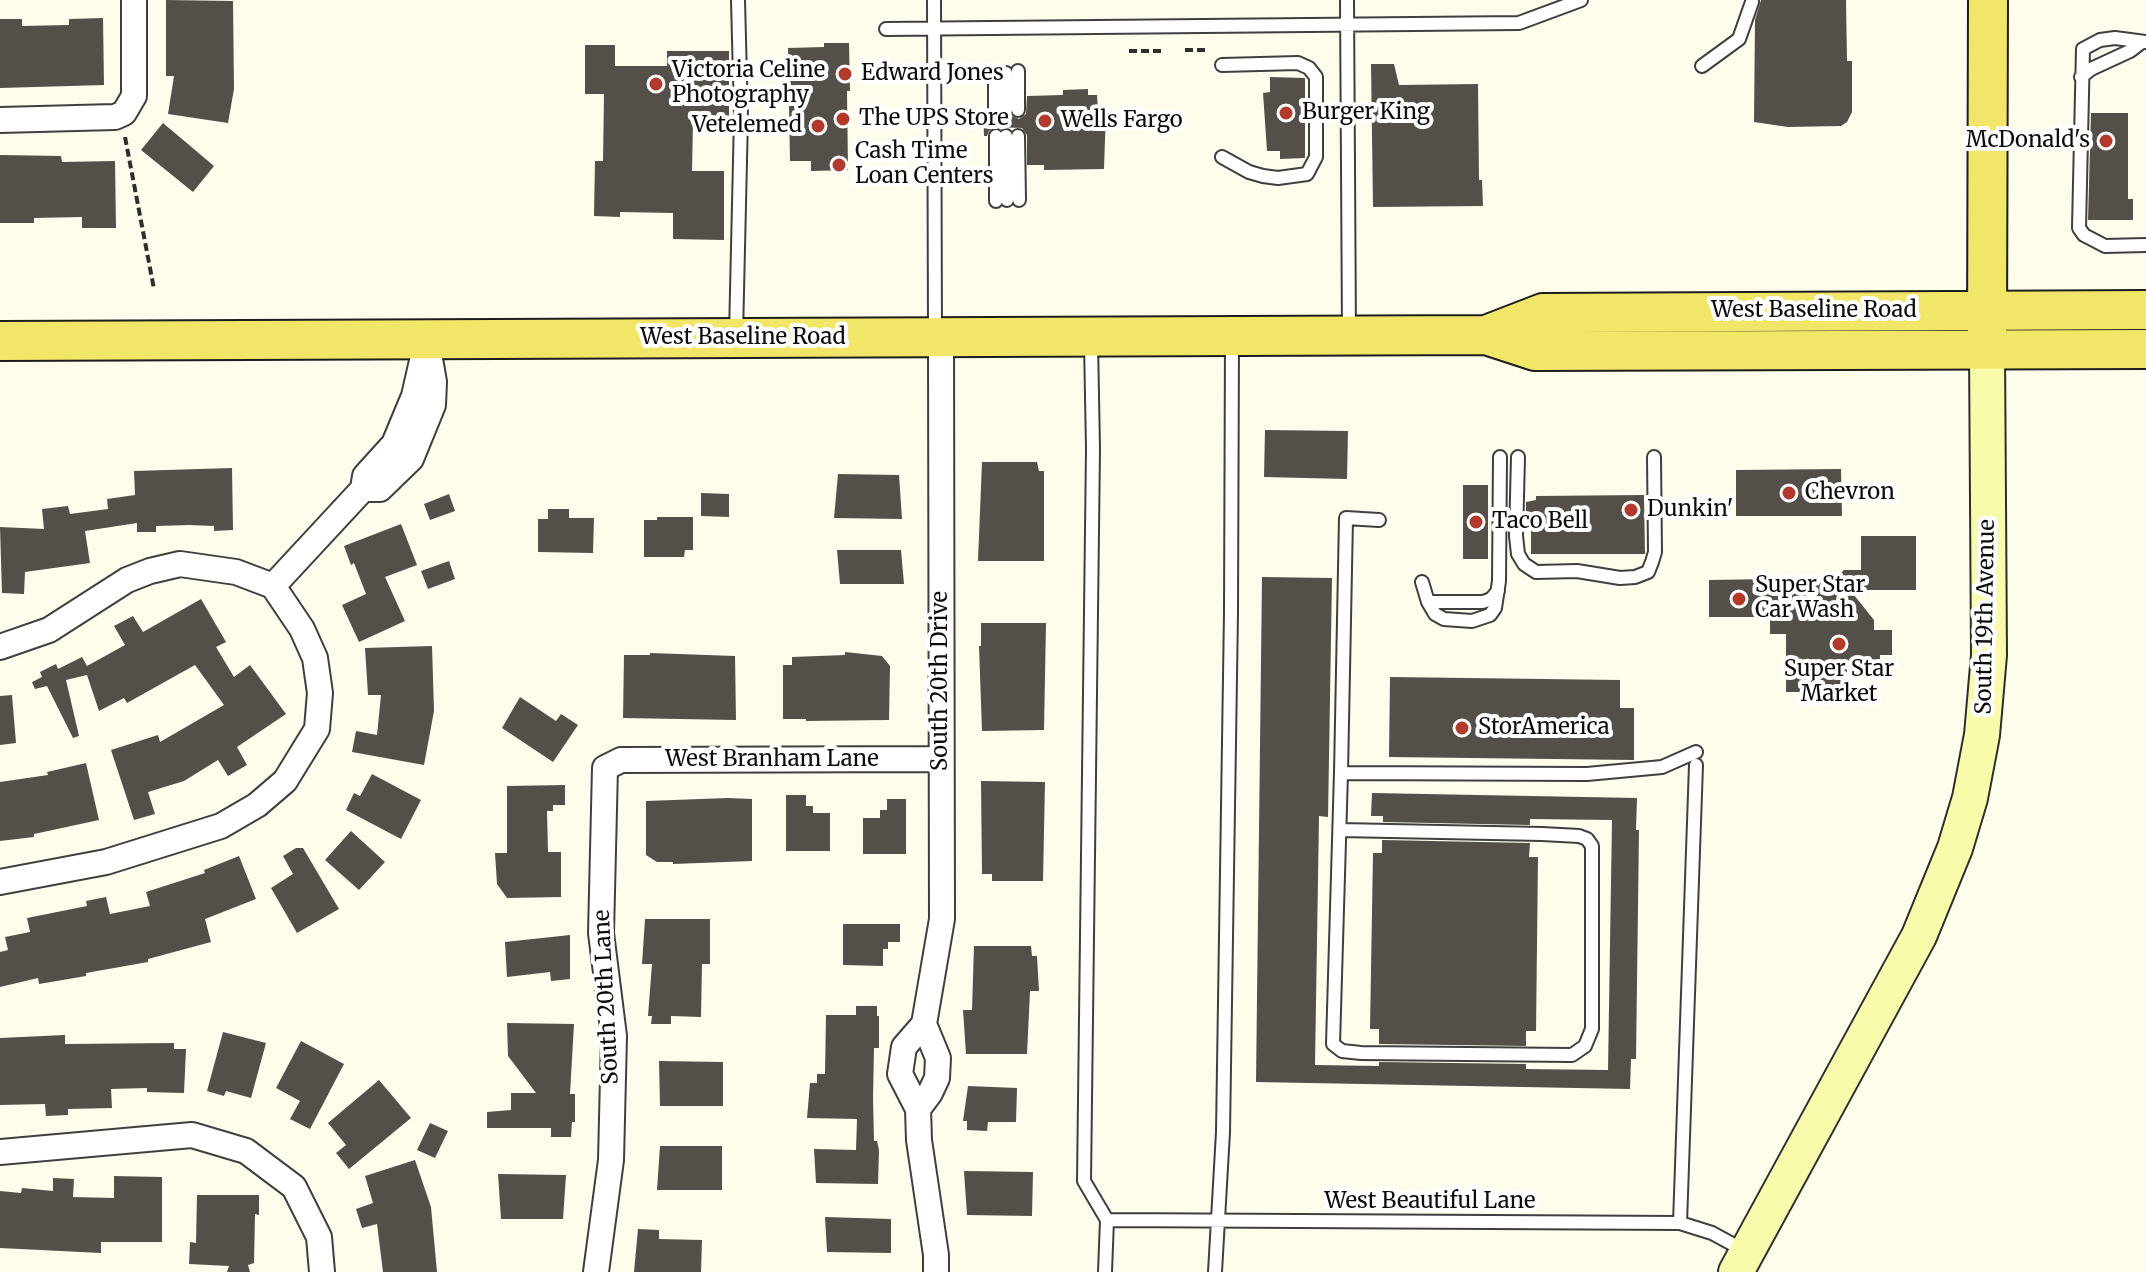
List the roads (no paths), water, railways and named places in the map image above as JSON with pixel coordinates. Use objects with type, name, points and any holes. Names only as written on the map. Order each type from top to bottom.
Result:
[{"type":"main road","name":"South 19th Avenue","points":[[1742,1262],[1919,936],[1949,863],[1970,798],[1982,735],[1989,655],[1988,0]]},
{"type":"main road","name":"West Baseline Road","points":[[1486,335],[1543,313],[2146,310]]},
{"type":"main road","name":"West Baseline Road","points":[[0,341],[1486,335],[1535,351],[2146,349]]},
{"type":"street","points":[[0,120],[115,117],[129,107],[134,96],[134,0]]},
{"type":"street","name":"South 20th Drive","points":[[936,1272],[919,1140],[918,1109],[902,1082],[900,1061],[904,1047],[924,1024],[942,919],[938,337]]},
{"type":"street","points":[[273,586],[363,489],[365,476],[402,451],[427,339]]},
{"type":"street","points":[[0,647],[49,630],[127,580],[150,571],[180,564],[236,572],[273,586],[302,629],[315,658],[320,693],[317,729],[285,781],[257,805],[221,826],[106,862],[0,882]]},
{"type":"street","name":"West Branham Lane","points":[[605,768],[621,760],[940,759]]},
{"type":"street","name":"South 20th Lane","points":[[596,1272],[611,1160],[614,1052],[601,933],[605,768]]},
{"type":"street","points":[[918,1109],[937,1078],[938,1058],[924,1024]]},
{"type":"street","points":[[0,1152],[192,1135],[246,1151],[294,1187],[319,1237],[322,1272]]},
{"type":"lane","points":[[736,338],[741,117],[738,0]]},
{"type":"lane","points":[[934,0],[938,337]]},
{"type":"lane","points":[[1347,0],[1349,336]]},
{"type":"lane","points":[[886,29],[1519,23],[1581,0]]},
{"type":"lane","points":[[1702,66],[1739,39],[1752,2]]},
{"type":"lane","points":[[2144,42],[2115,38],[2090,43],[2083,49],[2079,228],[2084,235],[2105,246],[2146,245]]},
{"type":"lane","points":[[2081,77],[2144,42]]},
{"type":"lane","points":[[1222,65],[1298,63],[1309,68],[1316,77],[1316,109],[1316,157],[1307,174],[1278,178],[1263,176],[1222,157]]},
{"type":"lane","points":[[1006,110],[1006,74],[1006,110]]},
{"type":"lane","points":[[1008,200],[1007,136],[1008,200]]},
{"type":"lane","points":[[1091,337],[1093,479],[1084,1181],[1107,1220],[1105,1272]]},
{"type":"lane","points":[[1215,1272],[1219,1222],[1231,626],[1232,337]]},
{"type":"lane","points":[[1422,582],[1435,614],[1444,619],[1472,621],[1490,615],[1495,608],[1498,591],[1500,457]]},
{"type":"lane","points":[[1518,457],[1516,536],[1518,554],[1524,564],[1536,572],[1577,571],[1620,578],[1648,572],[1655,552],[1654,457]]},
{"type":"lane","points":[[1340,830],[1542,834],[1587,839],[1592,846],[1592,1029],[1585,1046],[1572,1055],[1557,1055],[1361,1053],[1342,1051],[1333,1044],[1346,518],[1379,520]]},
{"type":"lane","points":[[1341,773],[1587,774],[1662,767],[1696,758],[1680,1223]]},
{"type":"lane","name":"West Beautiful Lane","points":[[1107,1220],[1680,1223],[1712,1233],[1742,1262]]},
{"type":"place","name":"Edward Jones","points":[[845,74]]},
{"type":"place","name":"Victoria Celine Photography","points":[[656,84]]},
{"type":"place","name":"Burger King","points":[[1286,113]]},
{"type":"place","name":"The UPS Store","points":[[843,119]]},
{"type":"place","name":"Wells Fargo","points":[[1045,121]]},
{"type":"place","name":"Vetelemed","points":[[818,126]]},
{"type":"place","name":"McDonald's","points":[[2106,141]]},
{"type":"place","name":"Cash Time Loan Centers","points":[[839,165]]},
{"type":"place","name":"Chevron","points":[[1789,493]]},
{"type":"place","name":"Dunkin'","points":[[1631,510]]},
{"type":"place","name":"Taco Bell","points":[[1476,522]]},
{"type":"place","name":"Super Star Car Wash","points":[[1739,599]]},
{"type":"place","name":"Super Star Market","points":[[1839,644]]},
{"type":"place","name":"StorAmerica","points":[[1462,728]]}]
